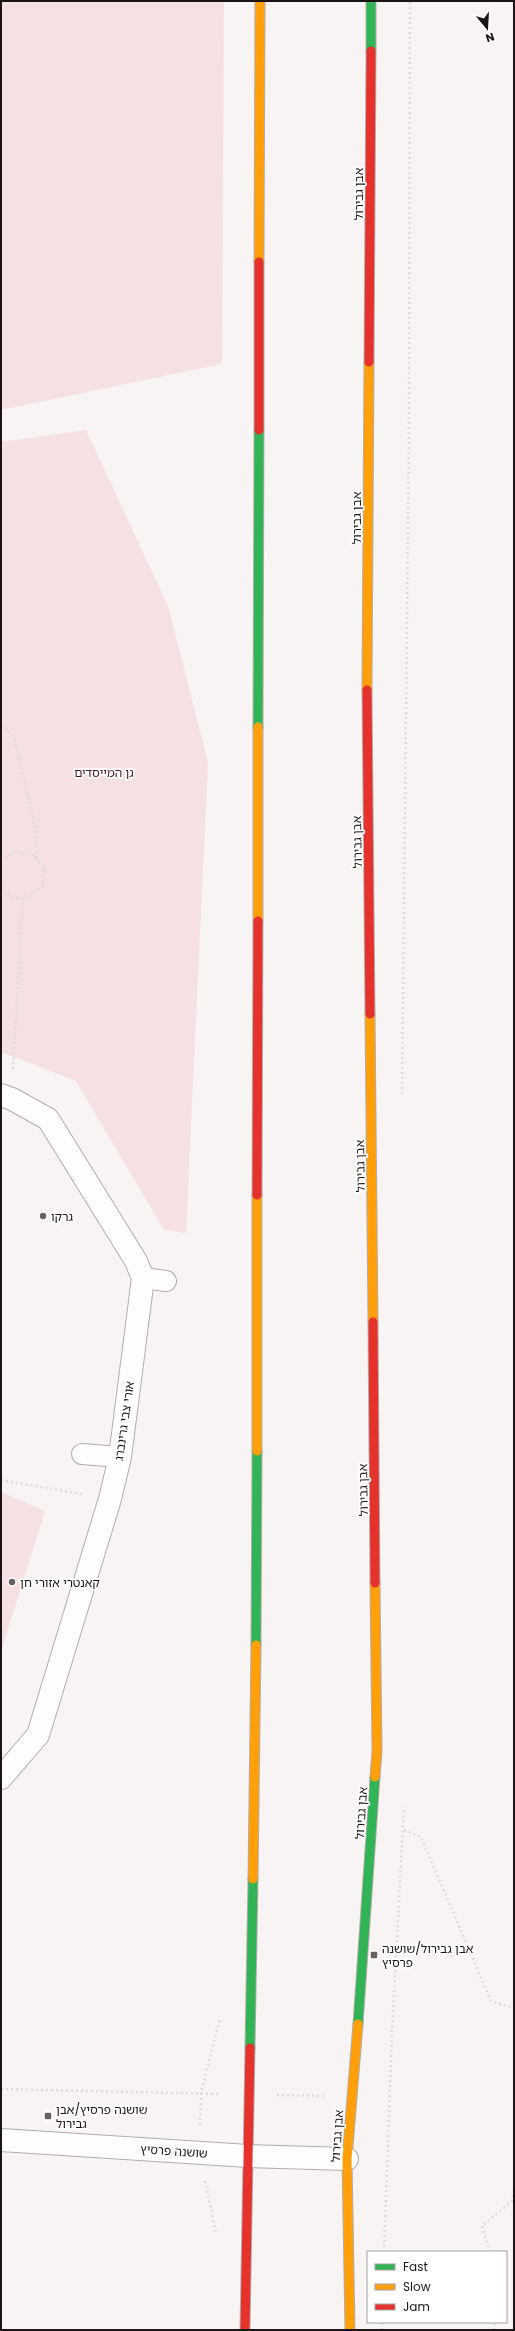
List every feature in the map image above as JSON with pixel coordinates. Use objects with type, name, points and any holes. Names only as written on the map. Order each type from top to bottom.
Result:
[{"type":"street","points":[[245,2330],[248,2094],[256,1733],[260,1]]},
{"type":"street","name":"אבן גבירול","points":[[350,2330],[347,2159],[353,2096],[377,1751],[368,664],[371,1]]},
{"type":"street","points":[[7,1097],[48,1119],[136,1261],[143,1278]]},
{"type":"street","name":"אורי צבי גרינברג","points":[[1,1778],[38,1735],[110,1500],[120,1457],[143,1278]]},
{"type":"street","name":"שושנה פרסיץ","points":[[1,2140],[248,2156],[347,2159]]},
{"type":"lane","points":[[143,1278],[166,1281]]},
{"type":"lane","points":[[82,1454],[120,1457]]},
{"type":"path","points":[[402,1095],[409,428],[410,1]]},
{"type":"path","points":[[1,724],[14,737],[35,827],[37,858]]},
{"type":"path","points":[[1,862],[13,852],[32,854],[44,868],[42,886],[28,899],[10,897],[1,887]]},
{"type":"path","points":[[7,1097],[22,899]]},
{"type":"path","points":[[1,1480],[110,1500]]},
{"type":"path","points":[[384,2251],[392,2032],[404,1830],[404,1799]]},
{"type":"path","points":[[373,1819],[421,1837],[491,2001],[514,2008]]},
{"type":"path","points":[[1,2089],[353,2096]]},
{"type":"path","points":[[490,2251],[482,2226],[512,2201],[514,2190]]},
{"type":"green space","points":[[1,1],[224,1],[222,364],[1,410]]},
{"type":"green space","name":"גן המייסדים","points":[[86,430],[168,606],[208,762],[186,1233],[164,1230],[76,1081],[1,1052],[1,442]]},
{"type":"green space","name":"קאנטרי אזורי חן","points":[[1,1492],[45,1511],[1,1652]]},
{"type":"traffic: fast","points":[[371,1],[371,51]]},
{"type":"traffic: fast","points":[[258,727],[259,430]]},
{"type":"traffic: fast","points":[[256,1645],[257,1451]]},
{"type":"traffic: fast","points":[[358,2024],[375,1777]]},
{"type":"traffic: fast","points":[[250,2048],[253,1879]]},
{"type":"traffic: slow","points":[[259,262],[260,1]]},
{"type":"traffic: slow","points":[[367,690],[369,362]]},
{"type":"traffic: slow","points":[[258,727],[258,921]]},
{"type":"traffic: slow","points":[[370,1014],[373,1322]]},
{"type":"traffic: slow","points":[[257,1195],[257,1451]]},
{"type":"traffic: slow","points":[[375,1583],[377,1751],[375,1777]]},
{"type":"traffic: slow","points":[[253,1879],[256,1645]]},
{"type":"traffic: slow","points":[[350,2330],[347,2159],[358,2024]]},
{"type":"traffic: jam","points":[[369,362],[371,51]]},
{"type":"traffic: jam","points":[[259,262],[259,430]]},
{"type":"traffic: jam","points":[[367,690],[370,1014]]},
{"type":"traffic: jam","points":[[257,1195],[258,921]]},
{"type":"traffic: jam","points":[[373,1322],[375,1583]]},
{"type":"traffic: jam","points":[[245,2330],[250,2048]]},
{"type":"place","name":"גרקו","points":[[43,1216]]},
{"type":"place","name":"קאנטרי אזורי חן","points":[[12,1582]]},
{"type":"place","name":"אבן גבירול/שושנה פרסיץ","points":[[374,1955]]},
{"type":"place","name":"שושנה פרסיץ/אבן גבירול","points":[[48,2116]]}]
